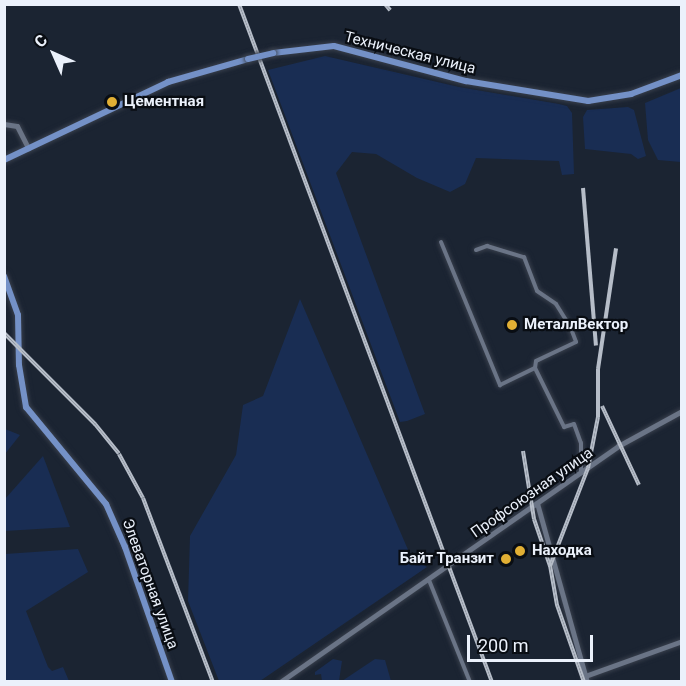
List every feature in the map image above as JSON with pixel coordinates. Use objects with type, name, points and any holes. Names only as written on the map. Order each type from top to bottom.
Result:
[{"type":"main road","name":"Техническая улица","points":[[4,160],[168,82],[273,54],[334,46],[466,81],[588,100],[631,94],[681,75]]},
{"type":"main road","points":[[4,124],[17,126],[28,148]]},
{"type":"main road","name":"Элеваторная улица","points":[[4,276],[18,315],[19,365],[26,407],[106,504],[125,547],[172,681]]},
{"type":"main road","name":"Профсоюзная улица","points":[[280,681],[429,580],[581,472],[647,428],[681,411]]},
{"type":"main road","points":[[537,503],[586,679],[681,641]]},
{"type":"street","points":[[441,242],[500,385],[535,368]]},
{"type":"street","points":[[476,250],[487,246],[524,257],[537,291],[556,304],[570,326],[576,342],[536,361],[535,368],[564,427],[574,424],[581,443],[581,472]]},
{"type":"street","points":[[429,580],[470,681]]},
{"type":"shaded area","points":[[325,56],[459,87],[559,104],[567,106],[572,113],[574,174],[562,175],[559,161],[476,158],[465,184],[450,192],[417,178],[376,154],[352,152],[336,173],[425,414],[407,421],[400,422],[268,70]]},
{"type":"shaded area","points":[[681,88],[681,162],[658,160],[648,140],[645,103]]},
{"type":"shaded area","points":[[628,107],[634,110],[646,156],[638,159],[631,154],[585,149],[583,117],[587,110]]},
{"type":"shaded area","points":[[300,299],[412,559],[427,567],[260,681],[219,681],[188,601],[190,536],[236,455],[243,405],[263,396]]},
{"type":"shaded area","points":[[5,429],[20,435],[5,454]]},
{"type":"shaded area","points":[[43,456],[70,527],[5,531],[5,499]]},
{"type":"shaded area","points":[[78,549],[88,572],[26,611],[48,667],[52,671],[63,667],[69,681],[5,681],[5,554]]},
{"type":"shaded area","points":[[333,659],[342,661],[339,681],[322,681],[321,674],[315,675],[315,672]]},
{"type":"shaded area","points":[[375,659],[385,660],[391,681],[342,681]]},
{"type":"railway","points":[[239,4],[492,682]]},
{"type":"railway","points":[[385,4],[390,10]]},
{"type":"railway","points":[[583,188],[596,345]]},
{"type":"railway","points":[[584,682],[557,605],[550,566],[588,468],[598,417],[598,369],[616,248]]},
{"type":"railway","points":[[4,333],[95,424],[119,454],[143,498],[213,682]]},
{"type":"railway","points":[[602,406],[639,485]]},
{"type":"railway","points":[[523,451],[534,519],[550,566]]},
{"type":"place","name":"Цементная","points":[[112,102]]},
{"type":"place","name":"МеталлВектор","points":[[512,325]]},
{"type":"place","name":"Находка","points":[[520,551]]},
{"type":"place","name":"Байт Транзит","points":[[506,559]]}]
